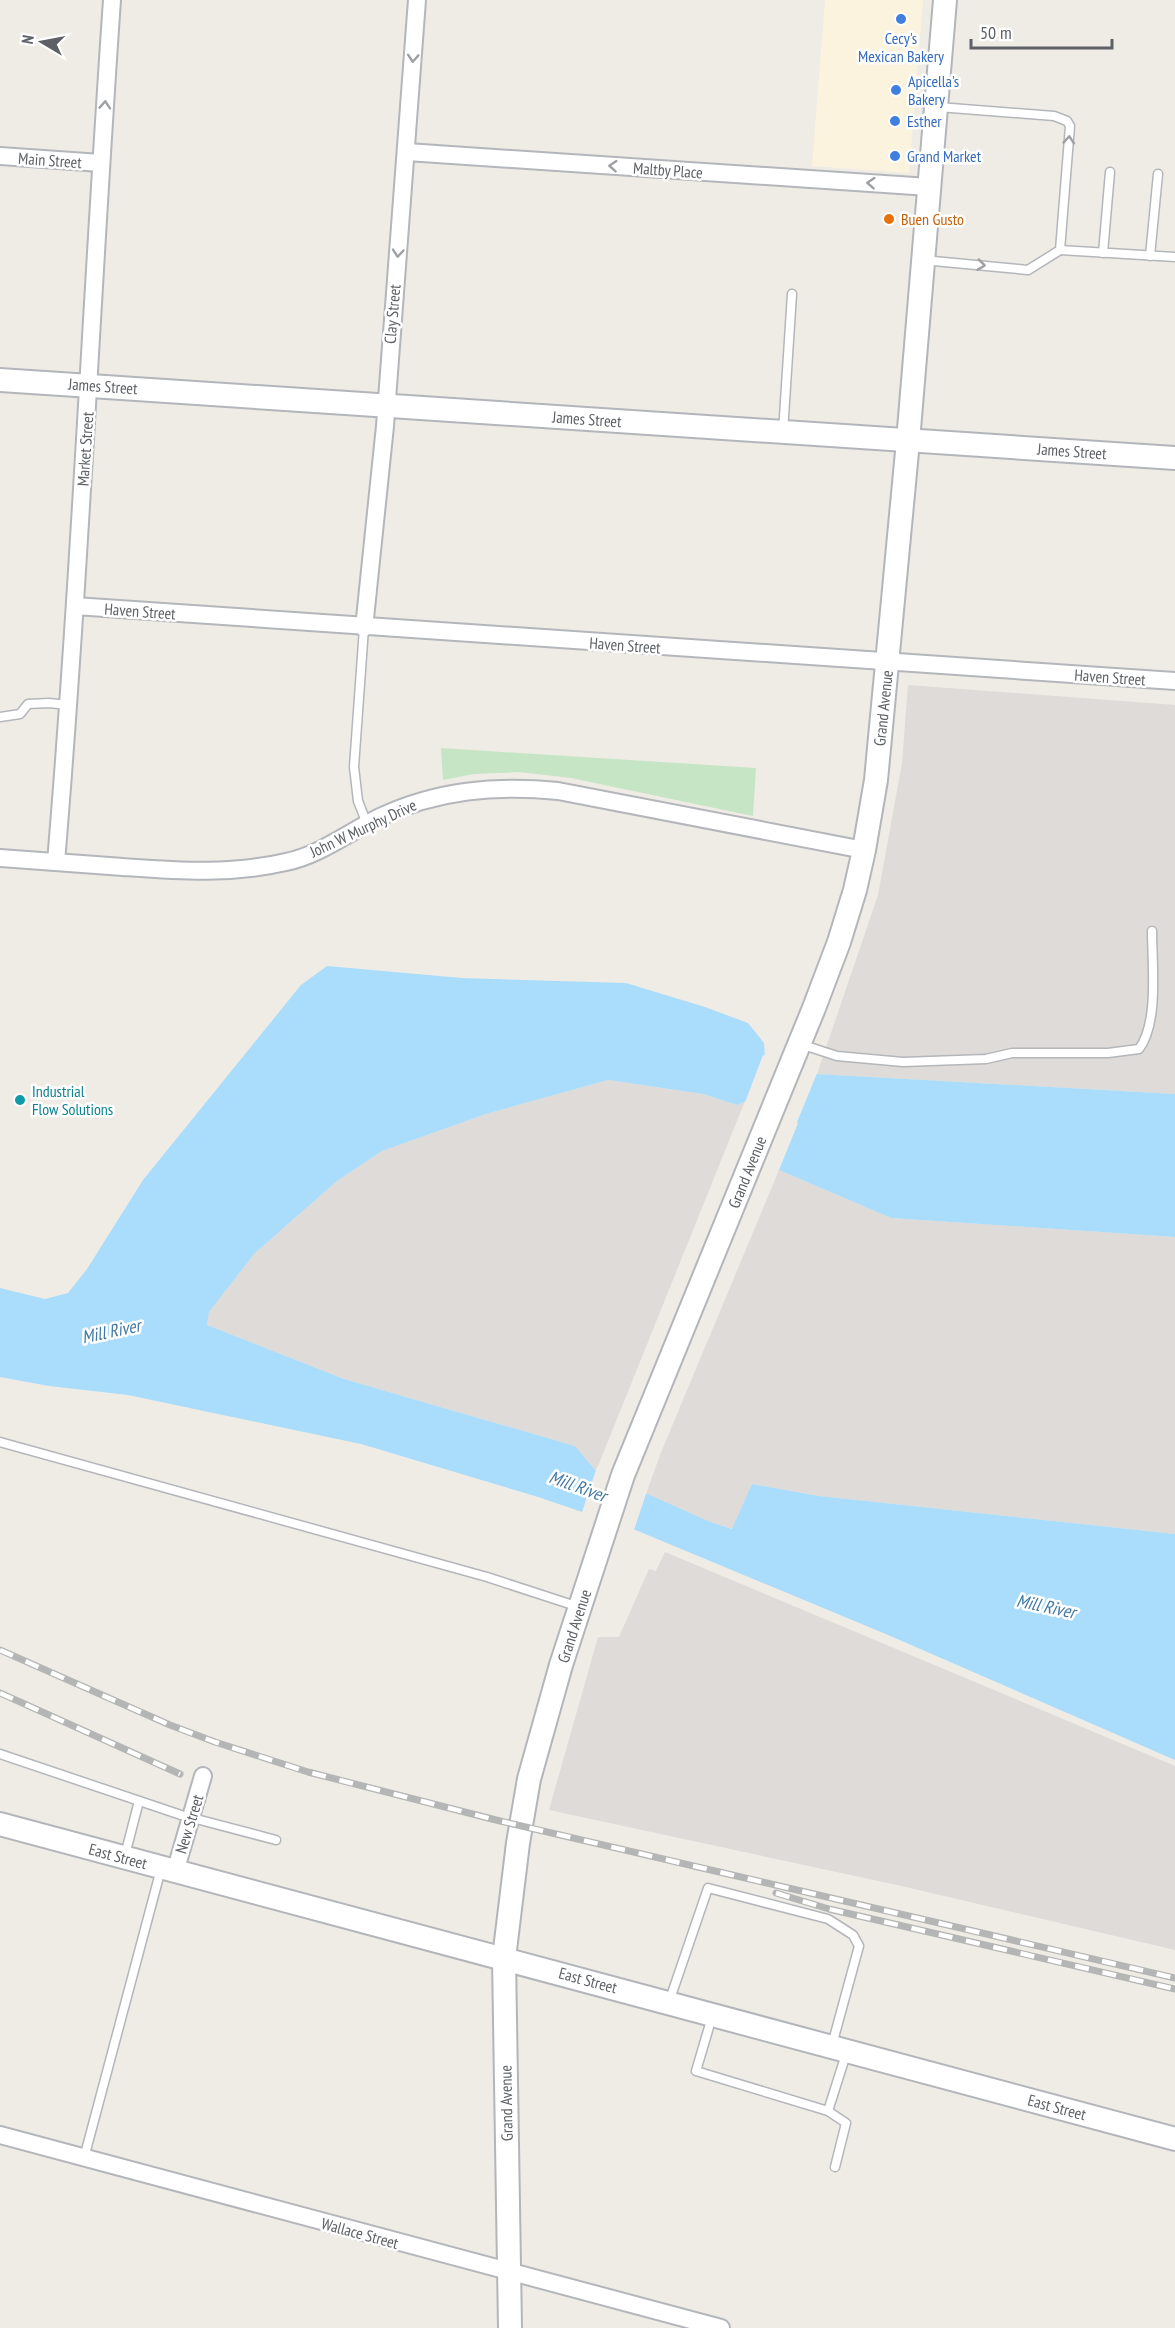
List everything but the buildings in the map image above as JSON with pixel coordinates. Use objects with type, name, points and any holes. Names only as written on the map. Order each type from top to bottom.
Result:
[{"type":"main road","name":"Grand Avenue","points":[[510,2328],[504,1958],[518,1843],[529,1779],[605,1527],[623,1475],[839,942],[864,850],[876,780],[908,441],[945,0]]},
{"type":"main road","name":"James Street","points":[[0,380],[1175,458]]},
{"type":"main road","name":"East Street","points":[[0,1824],[1175,2139]]},
{"type":"street","name":"Market Street","points":[[56,862],[75,606],[112,0]]},
{"type":"street","name":"Clay Street","points":[[364,627],[385,426],[417,0]]},
{"type":"street","name":"Maltby Place","points":[[407,152],[929,187]]},
{"type":"street","name":"Main Street","points":[[0,156],[101,163]]},
{"type":"street","name":"Haven Street","points":[[75,606],[1175,681]]},
{"type":"street","name":"John W Murphy Drive","points":[[0,858],[213,872],[257,868],[290,861],[316,851],[403,806],[429,798],[462,791],[522,788],[558,791],[864,850]]},
{"type":"street","name":"New Street","points":[[168,1870],[191,1818],[203,1776]]},
{"type":"street","name":"Wallace Street","points":[[0,2135],[721,2328]]},
{"type":"lane","points":[[936,107],[1054,116],[1067,121],[1070,126],[1060,250]]},
{"type":"lane","points":[[1103,253],[1110,172]]},
{"type":"lane","points":[[1150,256],[1158,174]]},
{"type":"lane","points":[[923,260],[1028,270],[1060,250],[1175,257]]},
{"type":"lane","points":[[783,433],[792,294]]},
{"type":"lane","points":[[364,627],[354,766],[358,801],[367,824]]},
{"type":"lane","points":[[0,717],[20,714],[28,704],[68,705]]},
{"type":"lane","points":[[795,1054],[903,1062],[986,1059],[1012,1053],[1108,1053],[1139,1049],[1145,1040],[1151,1022],[1152,931]]},
{"type":"lane","points":[[0,1442],[487,1577],[580,1608]]},
{"type":"lane","points":[[0,1754],[191,1818],[276,1840]]},
{"type":"lane","points":[[124,1858],[139,1801]]},
{"type":"lane","points":[[84,2158],[168,1870]]},
{"type":"lane","points":[[669,2002],[708,1888],[828,1919],[853,1935],[859,1946],[828,2111]]},
{"type":"lane","points":[[713,2014],[696,2071],[828,2111],[846,2123],[835,2167]]},
{"type":"shaded area","points":[[825,0],[923,0],[909,173],[812,166]]},
{"type":"shaded area","points":[[908,685],[1175,705],[1175,1094],[817,1074],[878,895],[902,763]]},
{"type":"shaded area","points":[[608,1080],[703,1094],[737,1105],[745,1101],[596,1471],[575,1446],[344,1379],[207,1325],[209,1312],[255,1253],[337,1181],[382,1151],[486,1114]]},
{"type":"shaded area","points":[[779,1170],[891,1218],[1175,1237],[1175,1534],[819,1496],[752,1484],[733,1529],[708,1521],[646,1494],[660,1455]]},
{"type":"shaded area","points":[[665,1552],[1175,1766],[1175,1950],[897,1885],[549,1810],[598,1637],[619,1637],[649,1569],[656,1571]]},
{"type":"green space","points":[[441,748],[756,768],[753,816],[571,778],[519,772],[474,774],[443,780]]},
{"type":"water","name":"Mill River","points":[[327,966],[462,978],[626,983],[705,1007],[748,1023],[764,1043],[765,1060],[817,1074],[1175,1094],[1175,1237],[891,1218],[779,1170],[798,1123],[746,1101],[737,1105],[703,1094],[608,1080],[486,1114],[382,1151],[337,1181],[255,1253],[209,1312],[207,1325],[344,1379],[575,1446],[596,1471],[708,1521],[732,1529],[752,1484],[819,1496],[1175,1534],[1175,1760],[888,1635],[638,1531],[538,1497],[361,1444],[128,1395],[49,1386],[0,1377],[0,1288],[45,1299],[68,1293],[87,1269],[143,1180],[301,985]]},
{"type":"pier","points":[[763,1055],[818,1071],[795,1127],[794,1124],[744,1105]]},
{"type":"pier","points":[[597,1467],[647,1491],[633,1533],[581,1515]]},
{"type":"railway","points":[[0,1650],[170,1725],[308,1772],[496,1820],[1175,1978]]},
{"type":"railway","points":[[0,1693],[180,1774]]},
{"type":"railway","points":[[776,1893],[829,1909],[1175,1989]]},
{"type":"place","name":"Cecy's Mexican Bakery","points":[[901,19]]},
{"type":"place","name":"Apicella's Bakery","points":[[896,90]]},
{"type":"place","name":"Esther","points":[[895,121]]},
{"type":"place","name":"Grand Market","points":[[895,156]]},
{"type":"place","name":"Buen Gusto","points":[[889,219]]},
{"type":"place","name":"Industrial Flow Solutions","points":[[20,1100]]}]
